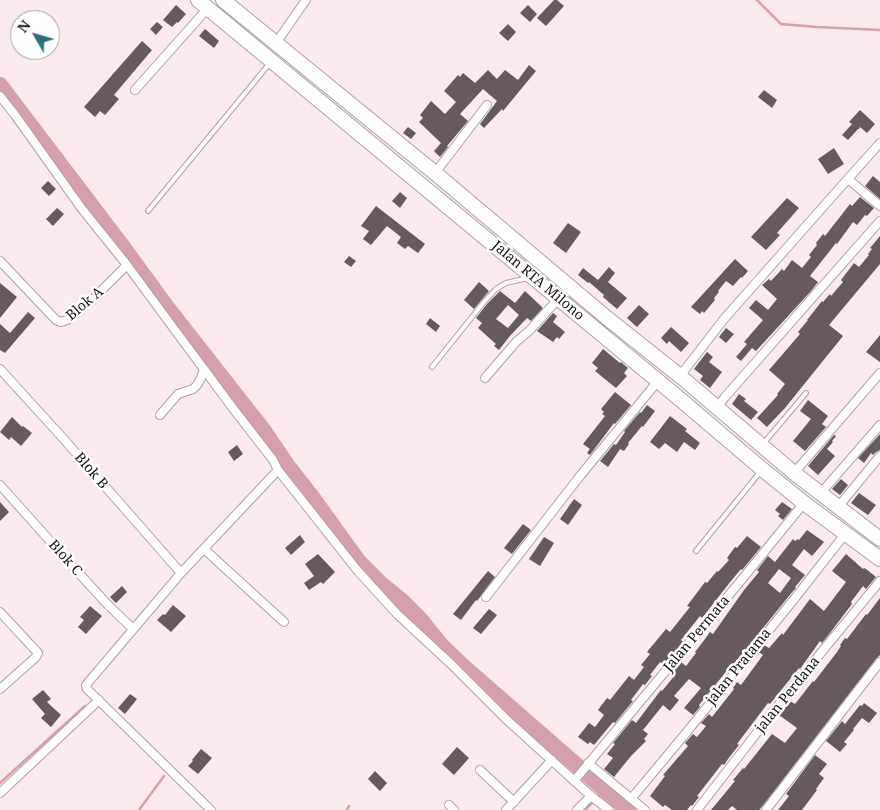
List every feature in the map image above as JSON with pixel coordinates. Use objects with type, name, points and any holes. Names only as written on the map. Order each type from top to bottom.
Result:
[{"type":"highway","name":"Jalan RTA Milono","points":[[224,0],[607,318],[680,376],[761,446],[820,494],[880,538]]},
{"type":"highway","name":"Jalan RTA Milono","points":[[203,4],[682,400],[762,469],[804,503],[880,559]]},
{"type":"highway","points":[[228,24],[238,12]]},
{"type":"highway","points":[[682,400],[692,387]]},
{"type":"street","points":[[276,43],[306,0]]},
{"type":"street","points":[[135,90],[203,4]]},
{"type":"street","points":[[0,96],[82,210],[126,265],[278,470],[357,570],[397,614],[506,719],[609,810]]},
{"type":"street","points":[[434,173],[487,105]]},
{"type":"street","points":[[680,376],[724,320],[880,143]]},
{"type":"street","points":[[848,179],[880,206]]},
{"type":"street","points":[[717,408],[880,221]]},
{"type":"street","name":"Blok A","points":[[0,261],[56,320],[61,322],[70,319],[126,265]]},
{"type":"street","points":[[485,378],[516,342],[530,330],[559,298]]},
{"type":"street","name":"Blok B","points":[[0,369],[181,573]]},
{"type":"street","points":[[160,415],[178,394],[197,386],[204,369]]},
{"type":"street","points":[[794,473],[880,373]]},
{"type":"street","points":[[486,597],[580,476],[658,381]]},
{"type":"street","points":[[820,494],[880,425]]},
{"type":"street","points":[[838,507],[880,456]]},
{"type":"street","points":[[211,810],[87,689],[86,685],[181,573],[278,470]]},
{"type":"street","name":"Blok C","points":[[0,485],[108,605],[133,628]]},
{"type":"street","name":"Jalan Permata","points":[[574,781],[804,503]]},
{"type":"street","name":"jalan Pratama","points":[[631,799],[845,534]]},
{"type":"street","points":[[204,550],[284,622]]},
{"type":"street","name":"jalan Perdana","points":[[697,810],[783,699],[880,581]]},
{"type":"street","points":[[0,612],[38,653],[36,657],[0,689]]},
{"type":"street","points":[[766,810],[880,662]]},
{"type":"street","points":[[0,793],[99,700]]},
{"type":"street","points":[[506,810],[552,760]]},
{"type":"street","points":[[587,765],[645,810]]},
{"type":"street","points":[[480,770],[514,802]]},
{"type":"street","points":[[577,810],[592,796]]},
{"type":"lane","points":[[148,211],[272,61]]},
{"type":"lane","points":[[432,367],[496,289],[506,283],[533,277],[544,264]]},
{"type":"lane","points":[[761,446],[806,393]]},
{"type":"lane","points":[[696,551],[762,469]]},
{"type":"building","points":[[554,0],[557,0],[564,6],[546,26],[537,18]]},
{"type":"building","points":[[176,5],[186,14],[172,27],[163,20]]},
{"type":"building","points":[[528,5],[537,14],[530,22],[520,13]]},
{"type":"building","points":[[157,22],[163,27],[156,35],[150,29]]},
{"type":"building","points":[[508,24],[516,32],[508,41],[499,33]]},
{"type":"building","points":[[205,29],[219,41],[214,48],[199,36]]},
{"type":"building","points":[[142,41],[152,50],[114,95],[119,99],[105,115],[100,111],[95,117],[84,107]]},
{"type":"building","points":[[529,65],[536,71],[503,111],[502,109],[484,128],[480,124],[497,101],[483,89],[460,114],[468,121],[448,147],[440,157],[434,151],[441,143],[419,122],[423,118],[420,115],[431,101],[445,114],[456,102],[444,91],[458,75],[460,77],[463,73],[475,83],[488,70],[497,79],[505,70],[518,80]]},
{"type":"building","points":[[764,90],[777,100],[772,108],[758,97]]},
{"type":"building","points":[[860,110],[875,124],[867,133],[860,127],[848,140],[842,135],[852,124],[849,122]]},
{"type":"building","points":[[408,127],[416,133],[411,139],[403,133]]},
{"type":"building","points":[[834,148],[844,164],[828,174],[818,159]]},
{"type":"building","points":[[873,176],[880,182],[880,199],[865,186]]},
{"type":"building","points":[[48,181],[56,189],[49,196],[41,188]]},
{"type":"building","points":[[400,192],[407,198],[400,208],[392,201]]},
{"type":"building","points":[[860,197],[874,208],[857,225],[853,222],[810,276],[818,282],[812,290],[756,351],[752,348],[741,361],[736,357],[747,344],[744,342],[763,320],[749,308],[756,300],[768,310],[777,299],[762,285],[769,279],[771,281],[782,269],[784,271],[792,260],[802,268],[811,257],[809,255],[823,234],[825,236],[850,204],[852,206]]},
{"type":"building","points":[[787,198],[799,208],[777,233],[780,235],[766,250],[751,237]]},
{"type":"building","points":[[376,206],[425,244],[418,253],[408,246],[405,249],[397,243],[401,237],[387,226],[371,245],[363,239],[369,231],[361,226]]},
{"type":"building","points":[[57,208],[64,214],[53,226],[46,219]]},
{"type":"building","points":[[568,223],[581,232],[566,253],[553,243]]},
{"type":"building","points":[[880,236],[880,264],[829,325],[843,336],[785,408],[767,427],[757,418],[778,395],[785,384],[769,370],[800,334],[798,332],[822,301],[830,294],[831,296],[843,282],[841,280],[854,263],[859,267],[869,255],[872,249],[870,248]]},
{"type":"building","points":[[349,256],[356,261],[351,267],[344,262]]},
{"type":"building","points":[[735,259],[748,271],[733,286],[726,281],[718,291],[714,298],[715,300],[704,313],[702,311],[700,314],[691,307]]},
{"type":"building","points":[[609,267],[615,273],[608,282],[627,298],[617,309],[603,297],[604,295],[578,275],[583,268],[598,280]]},
{"type":"building","points":[[479,282],[489,291],[474,309],[464,300]]},
{"type":"building","points":[[0,283],[17,297],[0,318]]},
{"type":"building","points":[[500,291],[515,303],[525,291],[543,308],[531,321],[527,318],[499,350],[494,346],[496,344],[478,328],[482,323],[476,318]],"holes":[[[508,305],[519,315],[508,328],[496,319]]]},
{"type":"building","points":[[639,305],[649,314],[637,327],[627,318]]},
{"type":"building","points":[[28,312],[35,318],[5,353],[0,350],[0,324],[10,333]]},
{"type":"building","points":[[553,313],[557,316],[553,322],[565,332],[559,339],[557,337],[553,342],[537,331]]},
{"type":"building","points":[[430,318],[440,326],[436,332],[426,324]]},
{"type":"building","points":[[671,327],[689,343],[681,352],[669,341],[667,344],[661,338]]},
{"type":"building","points":[[726,328],[734,334],[726,343],[719,337]]},
{"type":"building","points":[[880,335],[880,362],[866,352]]},
{"type":"building","points":[[603,349],[628,368],[624,373],[627,376],[616,388],[595,371],[598,368],[592,363]]},
{"type":"building","points":[[707,352],[713,357],[709,362],[722,372],[710,388],[700,380],[703,376],[694,369]]},
{"type":"building","points":[[615,392],[631,405],[614,423],[590,455],[587,453],[590,449],[583,444],[605,416],[602,414],[604,412],[601,409]]},
{"type":"building","points":[[739,394],[746,399],[744,401],[758,412],[751,420],[732,404]]},
{"type":"building","points":[[808,400],[828,416],[822,424],[826,427],[805,451],[793,441],[811,419],[800,411]]},
{"type":"building","points":[[647,405],[655,411],[628,443],[624,451],[620,449],[608,467],[600,461],[614,444],[616,445],[624,431]]},
{"type":"building","points":[[670,416],[687,429],[685,431],[700,443],[695,450],[684,442],[677,452],[665,443],[659,449],[650,442]]},
{"type":"building","points":[[12,417],[22,427],[32,433],[21,446],[11,437],[9,440],[0,432]]},
{"type":"building","points":[[880,434],[880,450],[873,455],[871,453],[864,463],[858,458]]},
{"type":"building","points":[[834,435],[836,436],[833,442],[827,449],[835,456],[818,475],[808,466]]},
{"type":"building","points":[[237,445],[243,454],[234,461],[228,452]]},
{"type":"building","points":[[841,479],[848,485],[840,495],[832,489]]},
{"type":"building","points":[[859,493],[876,505],[868,515],[851,503]]},
{"type":"building","points":[[574,499],[582,505],[568,525],[560,519]]},
{"type":"building","points":[[0,502],[9,512],[0,521]]},
{"type":"building","points":[[782,502],[792,509],[783,520],[775,510]]},
{"type":"building","points":[[523,524],[531,530],[512,554],[504,548]]},
{"type":"building","points":[[807,530],[824,542],[812,556],[804,549],[792,565],[805,575],[699,705],[700,707],[693,715],[684,708],[701,688],[689,679],[674,696],[679,700],[670,711],[663,705],[643,730],[648,734],[644,739],[646,741],[614,777],[604,769],[613,758],[607,754],[615,744],[613,743],[632,720],[636,723],[675,675],[672,672],[681,662],[686,666],[710,632],[713,634],[759,572],[757,570],[768,556],[775,562],[793,539],[795,541],[799,540]],"holes":[[[779,569],[791,578],[780,593],[768,583]]]},
{"type":"building","points":[[300,535],[305,542],[291,555],[285,548]]},
{"type":"building","points":[[747,536],[761,547],[702,618],[700,616],[681,640],[683,642],[664,665],[660,662],[650,675],[652,676],[645,685],[643,684],[631,700],[633,701],[594,745],[590,742],[588,744],[578,737],[589,723],[595,727],[604,715],[598,710],[607,698],[610,700],[629,676],[634,680],[644,667],[641,665],[650,654],[647,652],[666,629],[670,632],[690,607],[687,606],[705,582],[707,583],[729,560],[727,558],[735,547],[737,548]]},
{"type":"building","points":[[544,537],[554,543],[540,566],[529,559]]},
{"type":"building","points":[[318,554],[335,572],[323,584],[321,582],[309,590],[304,583],[314,576],[305,564]]},
{"type":"building","points":[[846,554],[863,569],[866,569],[876,577],[866,589],[863,586],[851,602],[852,604],[822,643],[820,641],[800,669],[770,704],[768,703],[737,744],[739,745],[724,765],[722,764],[697,796],[699,797],[692,806],[687,810],[672,810],[665,805],[663,807],[650,796],[665,776],[663,775],[688,746],[685,743],[693,734],[697,737],[706,726],[701,723],[709,714],[712,717],[734,689],[737,682],[741,685],[763,655],[759,652],[764,645],[769,648],[782,633],[783,635],[810,599],[824,611],[846,582],[832,571]]},
{"type":"building","points":[[488,571],[495,577],[461,620],[453,614]]},
{"type":"building","points":[[122,586],[127,592],[116,603],[110,597]]},
{"type":"building","points":[[880,598],[880,655],[761,808],[759,810],[737,810],[732,806],[728,810],[711,810],[735,781],[733,780],[772,734],[785,743],[797,728],[779,715],[790,701],[795,704],[814,682],[837,652],[845,638],[847,639]]},
{"type":"building","points":[[173,605],[186,616],[171,632],[157,620],[163,614],[165,615]]},
{"type":"building","points":[[90,606],[102,616],[86,634],[78,627],[84,620],[80,617]]},
{"type":"building","points":[[489,609],[497,615],[481,634],[473,628]]},
{"type":"building","points":[[43,690],[51,699],[47,702],[61,715],[51,727],[41,718],[45,714],[32,699]]},
{"type":"building","points":[[130,694],[137,699],[125,714],[118,708]]},
{"type":"building","points":[[864,703],[877,713],[869,723],[862,718],[844,742],[847,744],[840,752],[826,741],[842,721],[845,724],[860,705],[862,706]]},
{"type":"building","points":[[457,747],[469,758],[454,775],[442,764]]},
{"type":"building","points":[[201,749],[212,758],[198,774],[188,766]]},
{"type":"building","points":[[815,755],[827,764],[819,774],[824,778],[817,790],[802,810],[778,810],[789,796],[786,794]]},
{"type":"building","points":[[375,771],[387,783],[380,791],[368,779]]},
{"type":"waterway","points":[[757,0],[781,24],[880,30]]},
{"type":"waterway","points":[[0,85],[166,306],[264,431],[359,562],[402,601],[442,646],[464,667],[628,810]]},
{"type":"waterway","points":[[0,783],[85,706]]},
{"type":"waterway","points":[[139,810],[164,776]]},
{"type":"waterway","points":[[585,810],[605,790]]},
{"type":"waterway","points":[[347,810],[349,806]]}]
